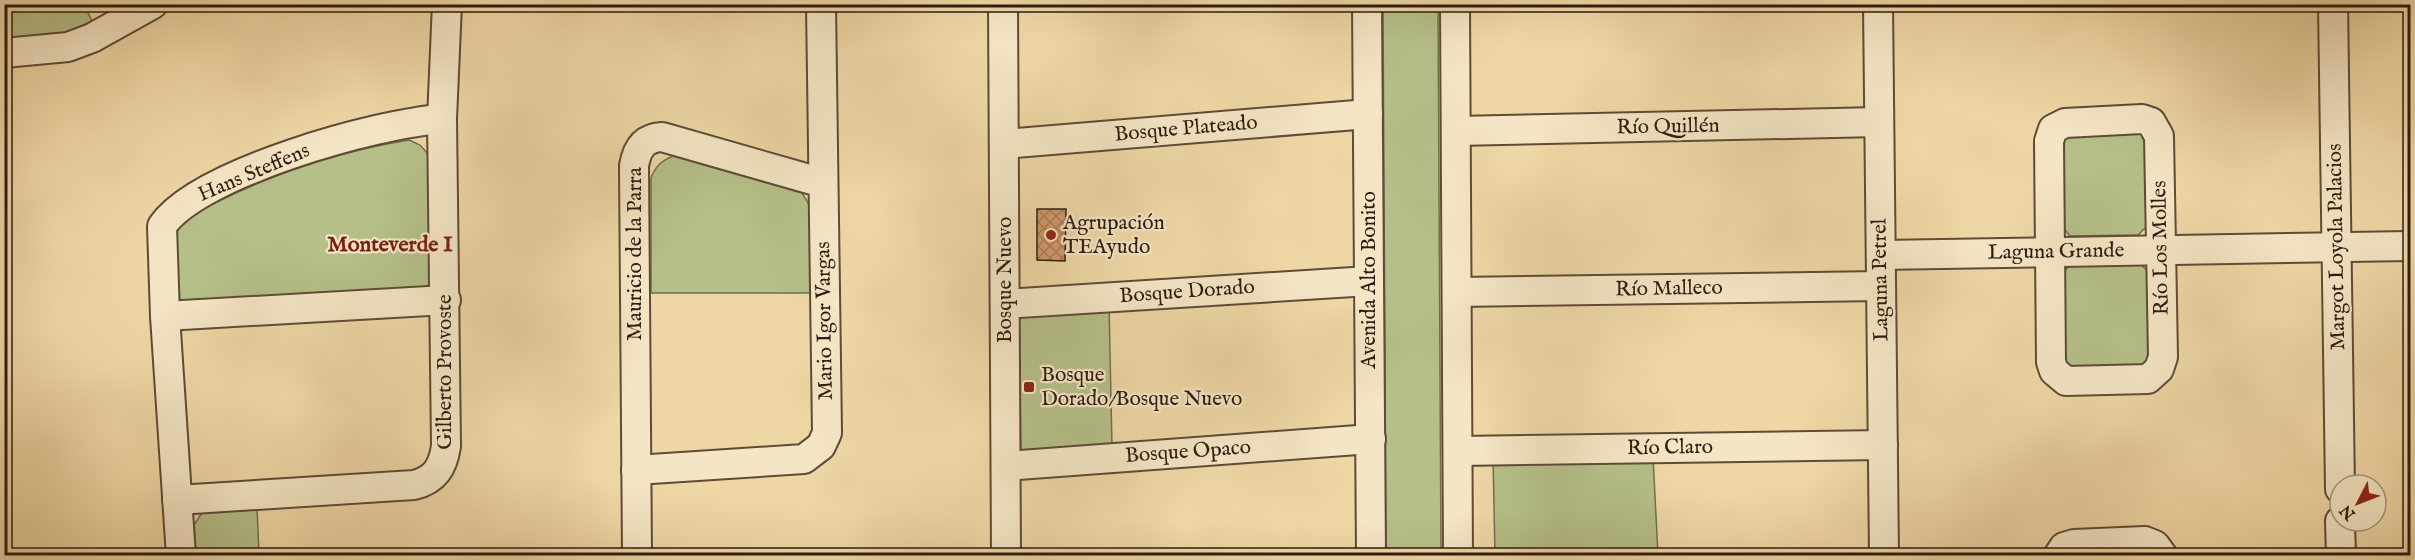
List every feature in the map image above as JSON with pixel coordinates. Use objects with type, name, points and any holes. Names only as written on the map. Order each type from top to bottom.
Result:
[{"type":"street","points":[[4,53],[68,46],[92,38],[153,4]]},
{"type":"street","name":"Gilberto Provoste","points":[[177,500],[414,485],[433,477],[444,460],[446,446],[446,300],[442,119],[447,4]]},
{"type":"street","name":"Mario Igor Vargas","points":[[636,470],[804,459],[821,446],[827,434],[821,4]]},
{"type":"street","name":"Bosque Nuevo","points":[[1003,4],[1006,555]]},
{"type":"street","name":"Avenida Alto Bonito","points":[[1367,4],[1371,555]]},
{"type":"street","points":[[1455,4],[1458,555]]},
{"type":"street","name":"Laguna Petrel","points":[[1878,4],[1884,555]]},
{"type":"street","name":"Margot Loyola Palacios","points":[[2333,4],[2340,473]]},
{"type":"street","name":"Bosque Plateado","points":[[1004,144],[1368,114]]},
{"type":"street","name":"Hans Steffens","points":[[181,555],[165,316],[162,226],[170,214],[184,203],[215,186],[320,144],[364,131],[420,120],[442,119]]},
{"type":"street","name":"Río Los Molles","points":[[2142,119],[2151,122],[2159,136],[2161,250],[2163,357],[2159,369],[2148,379],[2066,381],[2054,371],[2051,362],[2049,141],[2053,129],[2065,123],[2142,119]]},
{"type":"street","name":"Río Quillén","points":[[1456,131],[1879,122]]},
{"type":"street","name":"Mauricio de la Parra","points":[[637,555],[634,166],[639,149],[653,138],[662,137],[824,183]]},
{"type":"street","name":"Laguna Grande","points":[[1881,255],[2410,246]]},
{"type":"street","name":"Bosque Dorado","points":[[1005,304],[1369,281]]},
{"type":"street","name":"Río Malleco","points":[[1457,292],[1881,285]]},
{"type":"street","points":[[165,316],[446,300]]},
{"type":"street","name":"Bosque Opaco","points":[[1006,466],[1371,439]]},
{"type":"street","name":"Río Claro","points":[[1458,451],[1883,445]]},
{"type":"street","points":[[2340,533],[2341,555]]},
{"type":"street","points":[[2058,555],[2064,547],[2074,544],[2145,541],[2155,545],[2163,555]]},
{"type":"green space","points":[[4,5],[84,5],[92,21],[68,33],[14,38],[5,29]]},
{"type":"green space","points":[[1383,5],[1438,5],[1441,555],[1386,555]]},
{"type":"green space","points":[[2144,129],[2152,221],[2138,235],[2070,236],[2058,222],[2060,134]]},
{"type":"green space","points":[[409,140],[420,145],[430,156],[433,282],[423,290],[183,304],[180,301],[176,238],[181,223],[188,216],[263,181],[310,164],[359,150]]},
{"type":"green space","points":[[673,156],[802,193],[810,206],[812,293],[651,293],[651,178],[659,165]]},
{"type":"green space","points":[[2141,264],[2153,278],[2150,367],[2066,371],[2058,279],[2070,265]]},
{"type":"green space","points":[[1109,304],[1112,448],[1021,453],[1019,310]]},
{"type":"green space","points":[[1493,457],[1653,457],[1658,555],[1495,555]]},
{"type":"green space","points":[[257,507],[259,555],[196,555],[194,525],[201,514],[209,511]]},
{"type":"building","name":"Agrupación TEAyudo","points":[[1037,209],[1066,209],[1065,261],[1037,260]]},
{"type":"place","name":"Agrupación TEAyudo","points":[[1051,235]]},
{"type":"place","name":"Bosque Dorado/Bosque Nuevo","points":[[1029,387]]},
{"type":"district","name":"Monteverde I","points":[[390,245]]}]
